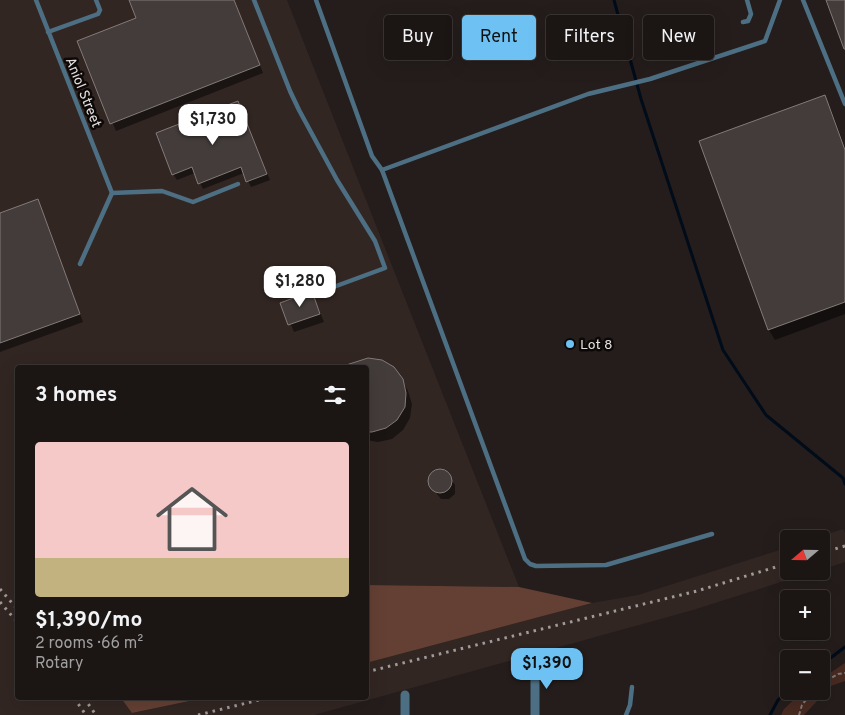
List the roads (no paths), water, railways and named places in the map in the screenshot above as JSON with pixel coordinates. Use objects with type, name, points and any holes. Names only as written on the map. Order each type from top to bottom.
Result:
[{"type":"street","points":[[535,665],[535,715]]},
{"type":"street","points":[[405,695],[405,715]]},
{"type":"lane","name":"Aniol Street","points":[[36,0],[112,193]]},
{"type":"lane","points":[[48,32],[98,14],[100,12],[96,0]]},
{"type":"lane","points":[[254,0],[299,110],[337,180],[376,242],[385,268],[320,292]]},
{"type":"lane","points":[[316,0],[372,156],[382,170],[525,559],[530,564],[536,566],[606,566],[712,534]]},
{"type":"lane","points":[[743,22],[748,20],[751,14],[747,0]]},
{"type":"lane","points":[[382,170],[579,97],[650,78],[765,41],[780,0]]},
{"type":"lane","points":[[803,0],[845,104]]},
{"type":"lane","points":[[80,264],[112,193],[162,190],[193,202],[238,184]]},
{"type":"lane","points":[[626,715],[630,705],[632,686]]},
{"type":"waterway","points":[[614,0],[641,99],[723,350],[766,415],[843,478],[845,484]]},
{"type":"waterway","points":[[830,658],[845,647]]},
{"type":"waterway","points":[[770,715],[780,698]]},
{"type":"railway","points":[[830,550],[845,546]]},
{"type":"railway","points":[[369,671],[697,591],[780,566]]},
{"type":"railway","points":[[0,589],[15,606]]},
{"type":"railway","points":[[0,602],[15,620]]},
{"type":"railway","points":[[75,700],[86,715]]},
{"type":"railway","points":[[85,700],[96,715]]},
{"type":"railway","points":[[198,715],[259,700]]},
{"type":"place","name":"Lot 8","points":[[570,344]]}]
